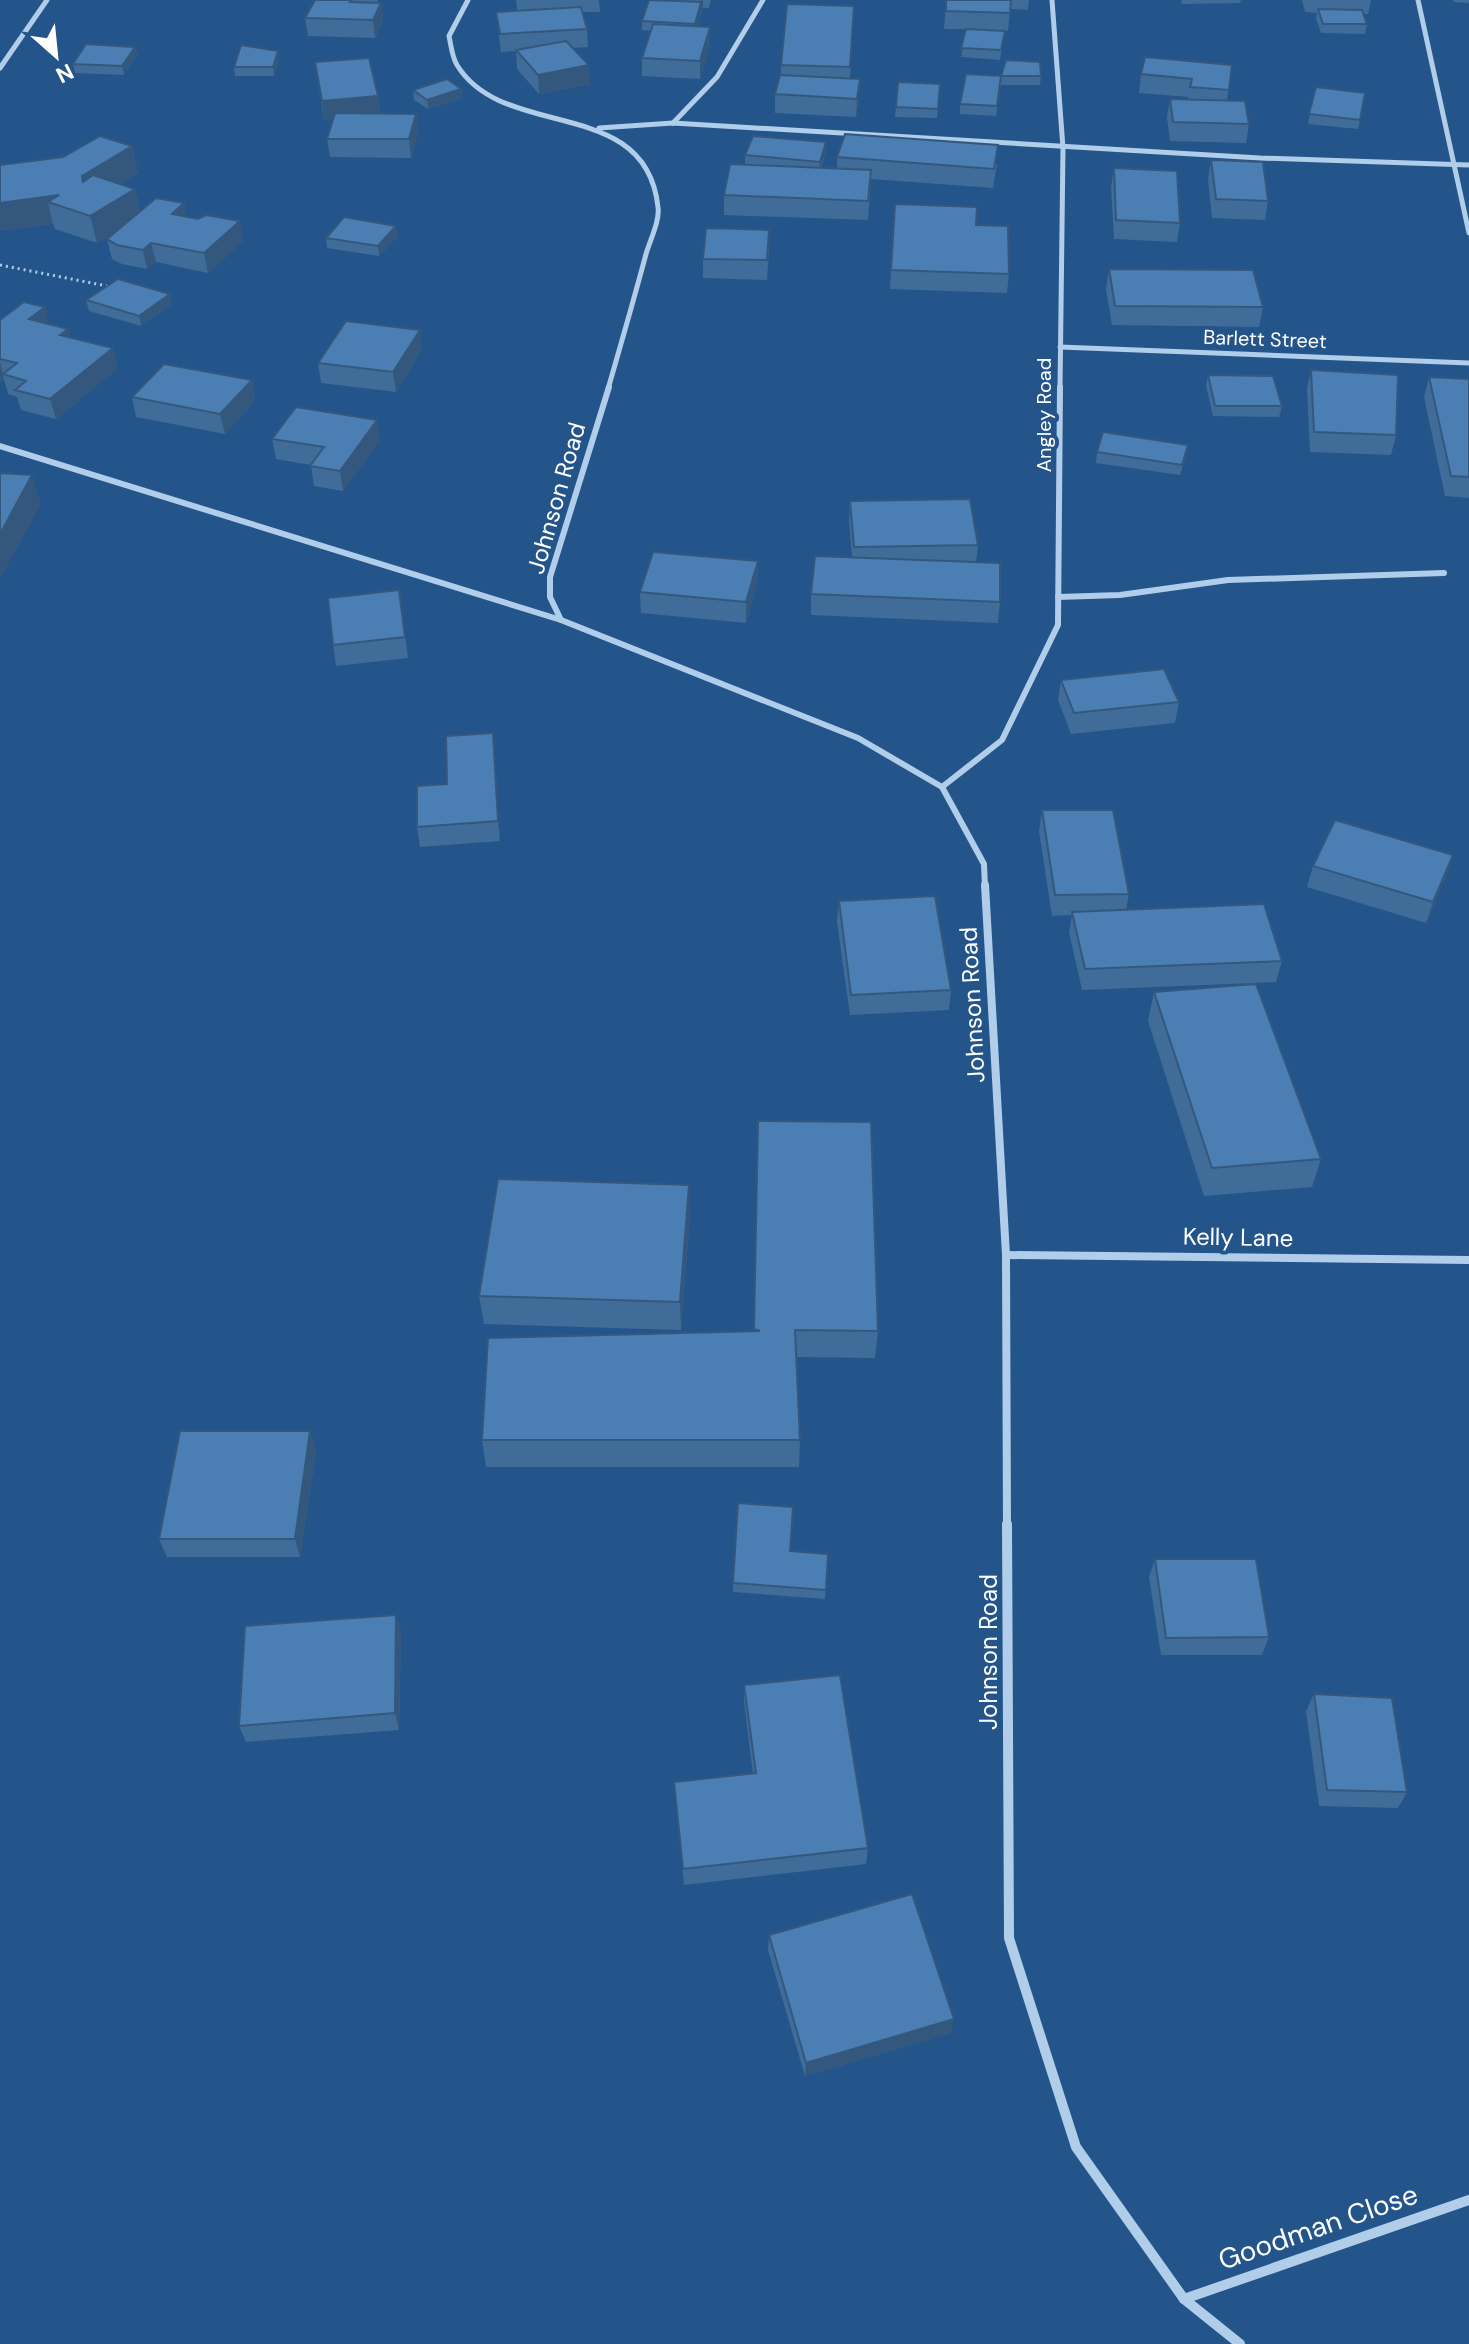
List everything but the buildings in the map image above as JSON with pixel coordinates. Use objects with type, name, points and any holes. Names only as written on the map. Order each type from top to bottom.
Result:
[{"type":"street","points":[[0,68],[47,0]]},
{"type":"street","name":"Johnson Road","points":[[468,0],[449,36],[456,65],[474,84],[494,99],[523,110],[598,128],[635,152],[656,182],[659,209],[605,401],[550,577],[550,597],[561,620]]},
{"type":"street","points":[[673,123],[717,77],[763,0]]},
{"type":"street","name":"Angley Road","points":[[942,787],[1002,740],[1058,625],[1063,148],[1052,0]]},
{"type":"street","points":[[1418,0],[1469,233]]},
{"type":"street","points":[[598,128],[673,123],[1063,148],[1469,165]]},
{"type":"street","name":"Barlett Street","points":[[1060,347],[1469,363]]},
{"type":"street","points":[[0,446],[561,620],[858,738],[942,787]]},
{"type":"street","points":[[1058,597],[1120,595],[1228,580],[1444,573]]},
{"type":"street","name":"Johnson Road","points":[[942,787],[984,864],[1006,1255],[1009,1938],[1076,2147],[1184,2299],[1240,2344]]},
{"type":"street","name":"Kelly Lane","points":[[1006,1255],[1469,1260]]},
{"type":"street","name":"Goodman Close","points":[[1184,2299],[1469,2200]]},
{"type":"path","points":[[0,265],[107,286]]}]
